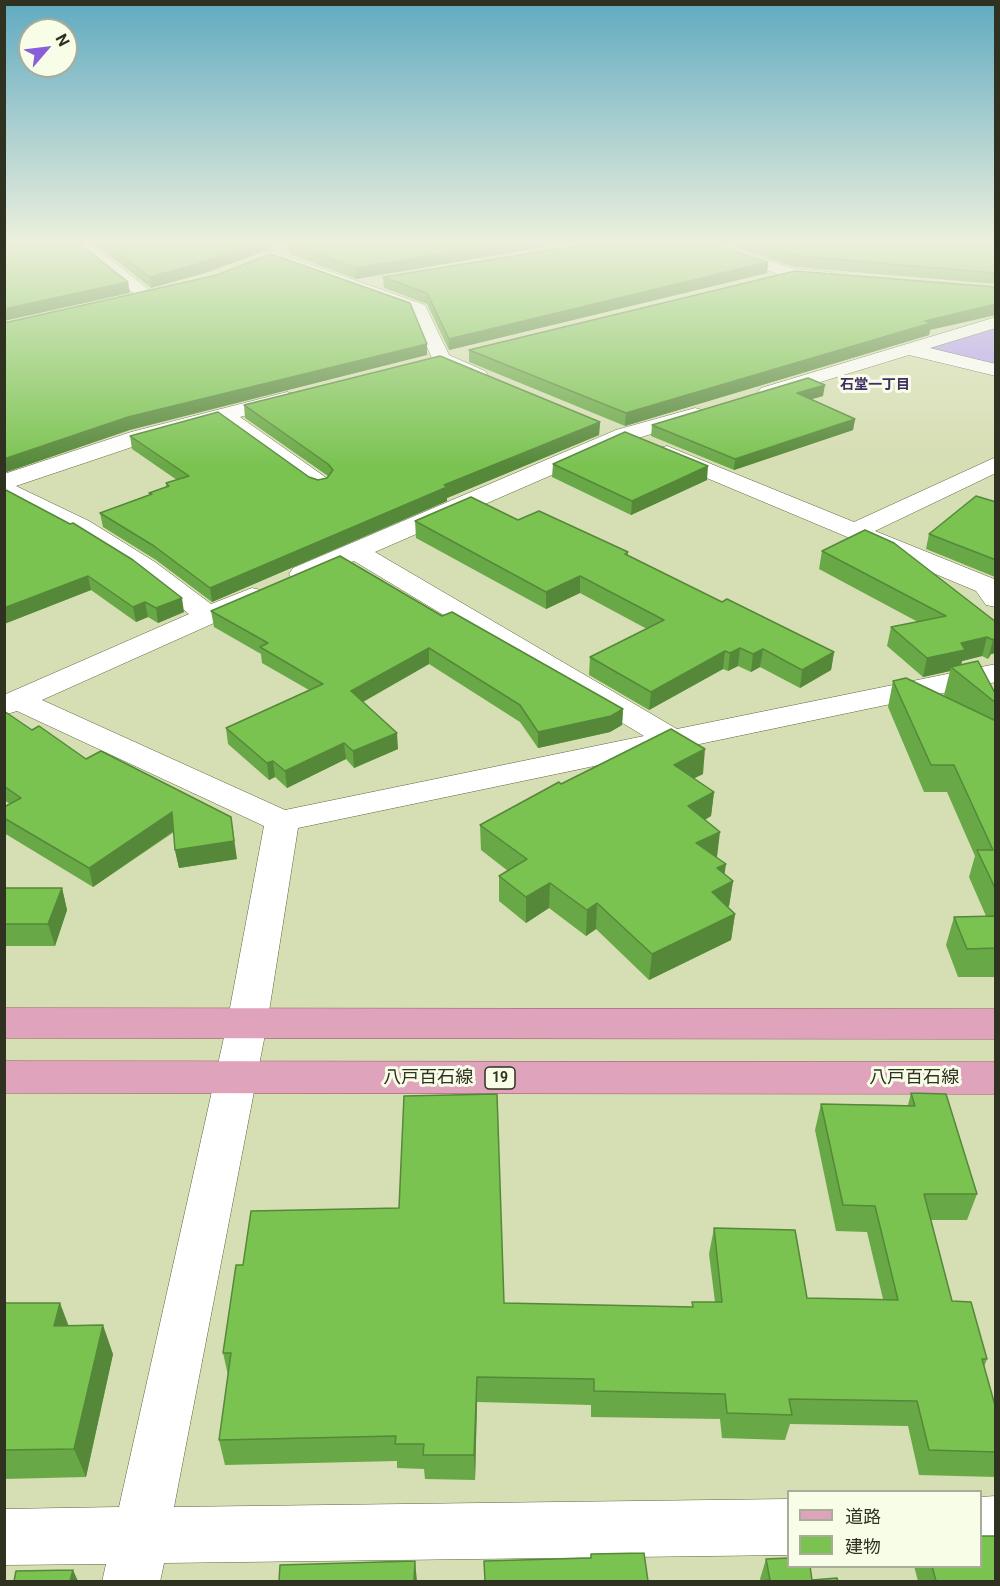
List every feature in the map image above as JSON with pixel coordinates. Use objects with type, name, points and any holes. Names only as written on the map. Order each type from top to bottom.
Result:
[{"type":"main road","points":[[4,1023],[996,1024]]},
{"type":"main road","name":"八戸百石線","points":[[4,1077],[996,1078]]},
{"type":"street","points":[[423,318],[441,359],[495,381]]},
{"type":"street","points":[[11,703],[355,551],[613,431],[731,403],[996,322]]},
{"type":"street","points":[[906,349],[996,370]]},
{"type":"street","points":[[418,365],[475,351]]},
{"type":"street","points":[[4,482],[139,437],[304,394]]},
{"type":"street","points":[[223,415],[320,484]]},
{"type":"street","points":[[613,431],[985,585],[996,599]]},
{"type":"street","points":[[855,531],[993,467]]},
{"type":"street","points":[[4,489],[80,526],[146,567],[208,615]]},
{"type":"street","points":[[355,551],[673,740]]},
{"type":"street","points":[[11,703],[282,821],[996,673]]},
{"type":"street","points":[[136,1558],[247,1024],[282,821]]},
{"type":"street","points":[[4,1537],[136,1558],[787,1527]]},
{"type":"shaded area","points":[[995,327],[995,367],[920,349]]},
{"type":"building","points":[[26,318],[416,318],[427,344],[128,417],[4,459],[4,323]]},
{"type":"building","points":[[439,318],[536,318],[449,339]]},
{"type":"building","points":[[601,318],[937,318],[925,321],[931,323],[626,413],[469,350]]},
{"type":"building","points":[[440,356],[600,422],[444,485],[447,487],[210,588],[154,546],[100,513],[152,494],[149,493],[169,486],[166,483],[189,476],[130,436],[218,412],[309,477],[318,480],[327,478],[333,470],[328,464],[244,405]]},
{"type":"building","points":[[808,378],[825,385],[797,393],[855,419],[735,459],[652,425]]},
{"type":"building","points":[[625,432],[708,466],[632,501],[553,464]]},
{"type":"building","points":[[4,489],[70,524],[73,523],[133,560],[182,598],[156,608],[145,602],[133,607],[88,576],[4,608]]},
{"type":"building","points":[[976,496],[996,502],[996,560],[929,534]]},
{"type":"building","points":[[471,497],[518,520],[539,511],[628,552],[625,554],[722,602],[727,599],[834,652],[802,670],[763,649],[753,654],[740,648],[730,653],[725,651],[651,692],[590,657],[664,620],[580,576],[546,592],[415,521]]},
{"type":"building","points":[[865,530],[894,543],[996,622],[996,636],[993,640],[987,637],[961,643],[965,650],[927,658],[891,627],[946,616],[822,551]]},
{"type":"building","points":[[340,556],[442,616],[452,612],[623,709],[611,716],[538,732],[520,705],[429,648],[351,691],[397,733],[353,751],[344,743],[285,771],[273,761],[267,763],[226,728],[323,684],[260,647],[268,643],[211,611]]},
{"type":"building","points":[[978,661],[996,695],[996,703],[951,667]]},
{"type":"building","points":[[906,678],[996,721],[996,890],[977,850],[993,850],[954,765],[931,765],[893,681]]},
{"type":"building","points":[[4,711],[32,730],[39,726],[86,759],[101,751],[231,817],[234,841],[175,850],[172,812],[89,868],[4,818],[4,807],[21,798],[4,786]]},
{"type":"building","points":[[671,729],[705,749],[674,765],[714,792],[688,806],[720,832],[696,843],[726,864],[717,868],[733,881],[712,892],[735,914],[652,954],[597,903],[587,910],[550,883],[526,897],[499,876],[527,859],[480,825],[559,782],[561,784]]},
{"type":"building","points":[[4,888],[62,888],[48,924],[4,924]]},
{"type":"building","points":[[996,916],[996,948],[967,949],[954,917]]},
{"type":"building","points":[[911,1093],[946,1094],[977,1194],[924,1194],[952,1301],[971,1302],[987,1359],[982,1359],[996,1409],[996,1452],[929,1450],[917,1401],[789,1399],[792,1415],[727,1413],[725,1394],[594,1391],[594,1379],[477,1377],[474,1455],[423,1455],[424,1444],[395,1444],[396,1436],[219,1440],[231,1353],[223,1353],[236,1265],[243,1265],[251,1211],[399,1208],[404,1096],[497,1094],[504,1303],[693,1307],[692,1302],[722,1302],[714,1228],[795,1230],[807,1298],[898,1300],[875,1206],[843,1205],[821,1104],[915,1106]]},
{"type":"building","points":[[4,1303],[60,1303],[54,1326],[103,1325],[74,1449],[4,1450]]},
{"type":"building","points":[[982,1536],[996,1536],[996,1581],[936,1581],[933,1568],[982,1568]]},
{"type":"building","points":[[644,1553],[648,1581],[485,1581],[484,1561],[591,1558],[591,1554]]},
{"type":"building","points":[[787,1558],[787,1568],[810,1568],[812,1580],[837,1578],[838,1581],[761,1581],[770,1580],[766,1559]]},
{"type":"building","points":[[415,1561],[414,1581],[279,1581],[280,1565]]},
{"type":"building","points":[[73,1570],[70,1581],[14,1581],[16,1571]]},
{"type":"district","name":"石堂一丁目","points":[[875,385]]}]
